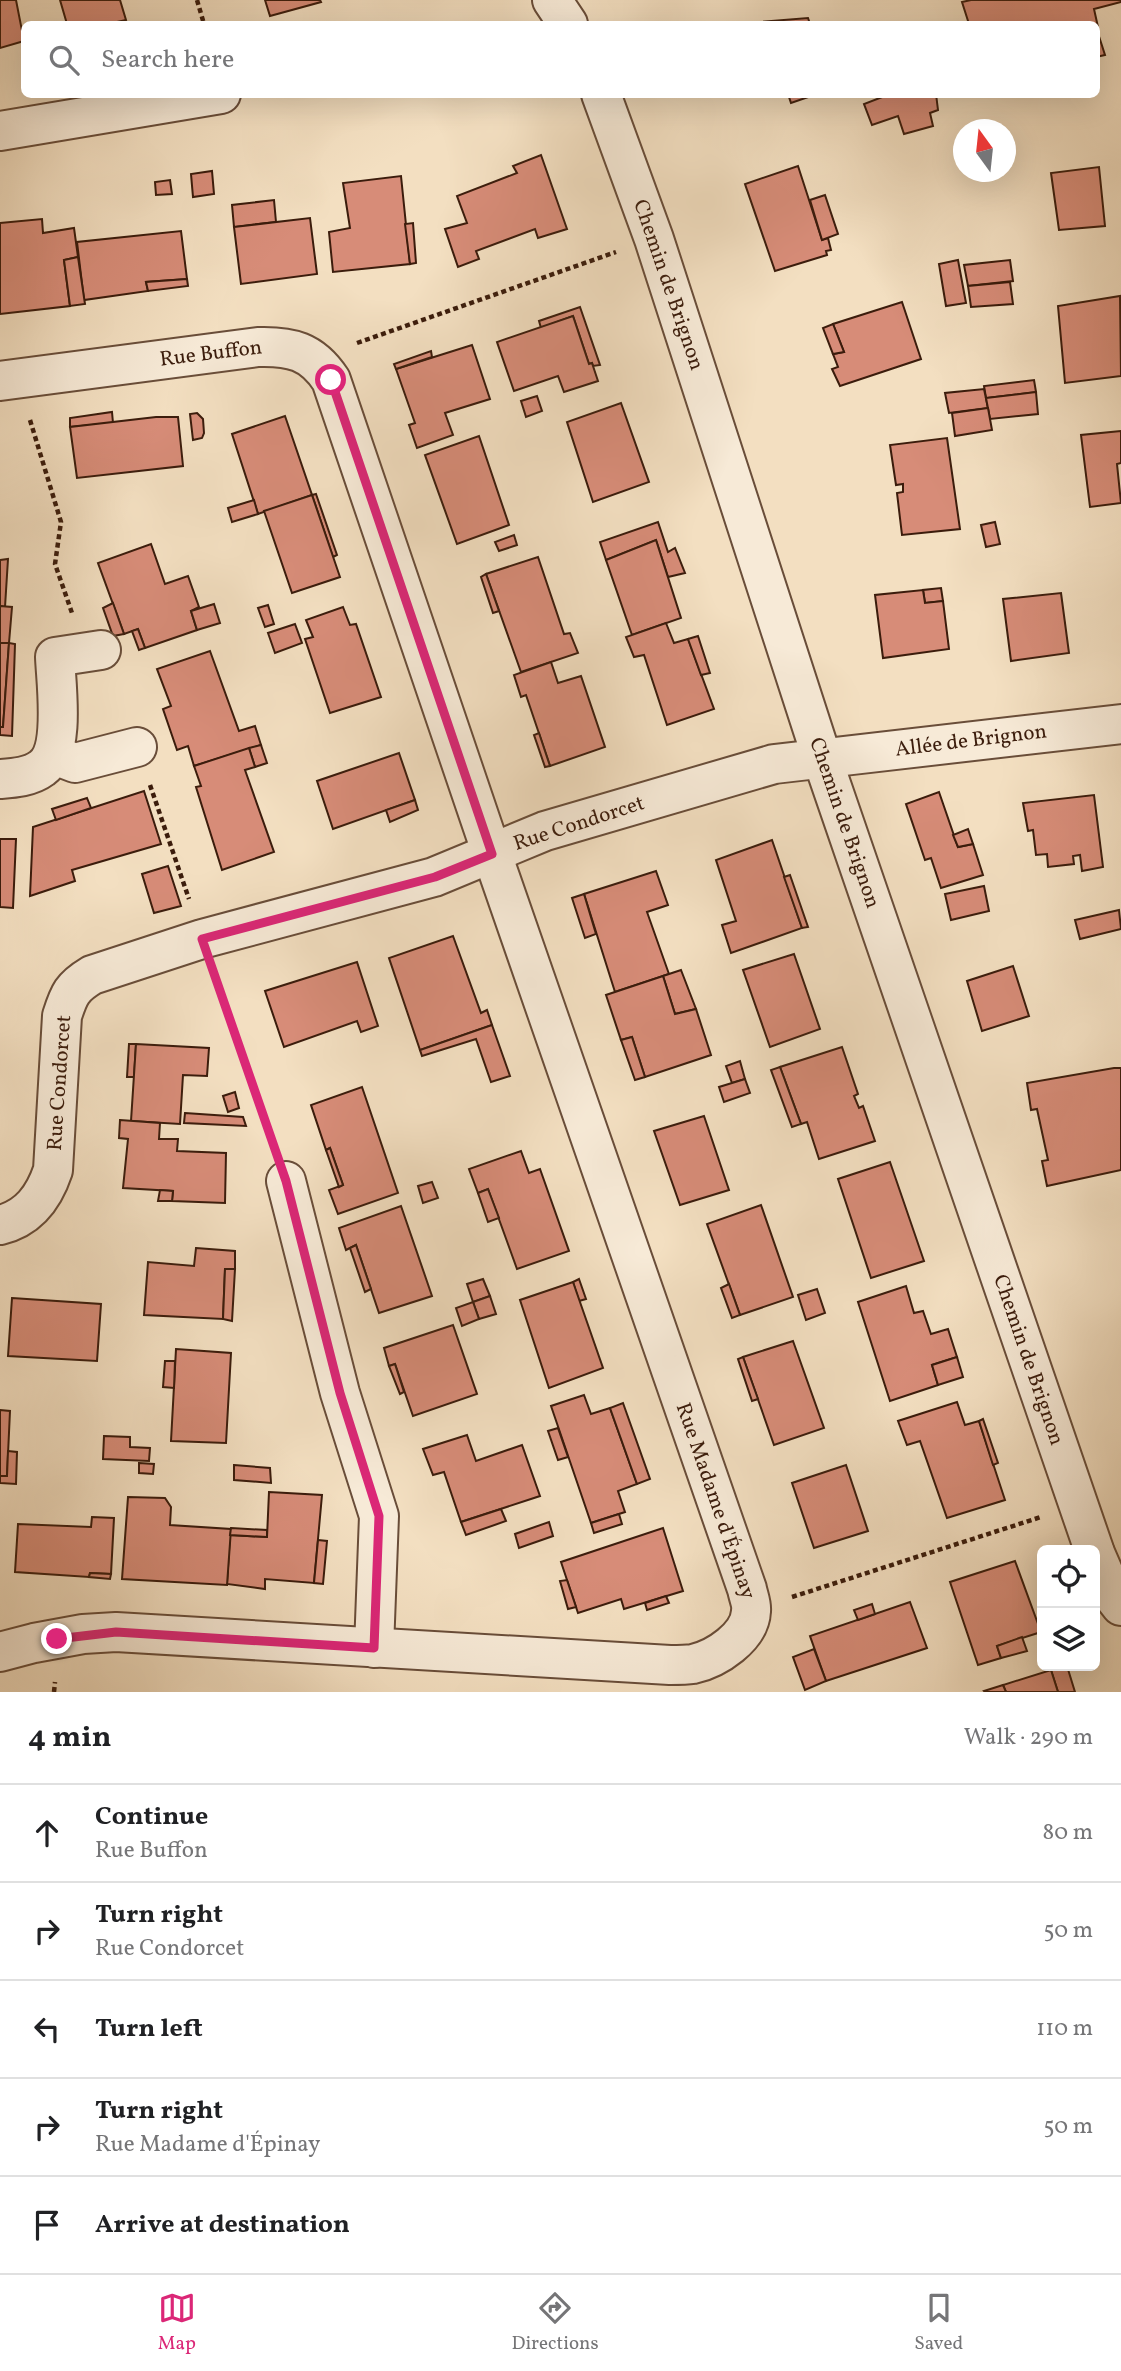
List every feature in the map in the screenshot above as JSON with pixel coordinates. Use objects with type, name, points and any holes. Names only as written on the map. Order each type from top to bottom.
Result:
[{"type":"street","points":[[552,0],[566,21]]},
{"type":"street","points":[[0,131],[197,98]]},
{"type":"street","name":"Chemin de Brignon","points":[[602,98],[654,239],[822,758],[1092,1545]]},
{"type":"street","name":"Rue Buffon","points":[[8,380],[258,346],[281,346],[313,358]]},
{"type":"street","points":[[313,358],[324,369],[336,390],[492,854]]},
{"type":"street","points":[[0,779],[29,776],[44,768],[54,755],[57,735],[55,657],[101,650]]},
{"type":"street","name":"Allée de Brignon","points":[[822,758],[1121,724]]},
{"type":"street","points":[[54,755],[75,763],[137,747]]},
{"type":"street","name":"Rue Condorcet","points":[[0,1225],[19,1218],[34,1207],[47,1188],[53,1170],[62,1016],[76,984],[108,969],[202,939],[435,877],[545,831],[774,764],[822,758]]},
{"type":"street","name":"Rue Madame d'Épinay","points":[[0,1652],[70,1637],[116,1632],[670,1665],[692,1664],[710,1658],[728,1647],[748,1623],[752,1610],[747,1589],[492,854]]},
{"type":"street","points":[[286,1181],[340,1393],[379,1516],[374,1648]]},
{"type":"street","name":"Chemin de Brignon","points":[[1100,1566],[1121,1606]]},
{"type":"path","points":[[197,0],[203,21]]},
{"type":"path","points":[[313,358],[654,239]]},
{"type":"path","points":[[8,380],[61,522],[55,564],[78,630],[55,657]]},
{"type":"path","points":[[137,747],[286,1181]]},
{"type":"path","points":[[752,1610],[1078,1505]]},
{"type":"building","points":[[0,0],[16,0],[21,42],[0,48]]},
{"type":"building","points":[[60,0],[120,0],[126,20],[122,21],[66,21]]},
{"type":"building","points":[[265,0],[320,0],[321,2],[270,16]]},
{"type":"building","points":[[1121,0],[1094,9],[1097,21],[968,21],[962,2]]},
{"type":"building","points":[[808,18],[809,21],[772,21]]},
{"type":"building","points":[[1100,39],[1105,55],[1100,56]]},
{"type":"building","points":[[789,98],[805,98],[791,103]]},
{"type":"building","points":[[880,98],[936,98],[938,110],[930,113],[933,126],[904,134],[898,116],[872,125],[864,104]]},
{"type":"building","points":[[541,155],[567,229],[538,238],[535,229],[476,251],[479,259],[458,267],[445,229],[467,223],[457,196],[517,173],[513,166]]},
{"type":"building","points":[[798,166],[822,240],[828,238],[831,250],[826,251],[827,255],[775,271],[745,184]]},
{"type":"building","points":[[1099,167],[1105,226],[1059,230],[1051,173]]},
{"type":"building","points":[[212,171],[214,194],[193,197],[191,174]]},
{"type":"building","points":[[401,176],[410,264],[333,272],[329,232],[350,228],[343,183]]},
{"type":"building","points":[[170,180],[172,194],[156,195],[155,182]]},
{"type":"building","points":[[825,195],[838,234],[822,240],[810,200]]},
{"type":"building","points":[[274,200],[276,222],[234,227],[232,205]]},
{"type":"building","points":[[310,218],[317,274],[241,284],[234,227]]},
{"type":"building","points":[[42,219],[43,233],[74,228],[78,257],[64,260],[70,306],[0,314],[0,223]]},
{"type":"building","points":[[413,223],[416,263],[410,264],[405,224]]},
{"type":"building","points":[[181,231],[187,279],[146,282],[148,291],[84,300],[77,242]]},
{"type":"building","points":[[78,257],[85,304],[70,306],[64,260]]},
{"type":"building","points":[[958,260],[966,303],[946,306],[939,264]]},
{"type":"building","points":[[1010,260],[1013,281],[968,286],[964,265]]},
{"type":"building","points":[[187,279],[188,286],[148,291],[146,282]]},
{"type":"building","points":[[1010,282],[1013,304],[971,307],[968,286]]},
{"type":"building","points":[[1120,296],[1121,376],[1065,383],[1058,306]]},
{"type":"building","points":[[902,302],[921,359],[840,386],[832,369],[838,367],[833,354],[844,352],[833,324]]},
{"type":"building","points":[[580,307],[600,365],[589,364],[573,316],[541,328],[539,321]]},
{"type":"building","points":[[573,316],[589,364],[592,363],[598,381],[564,392],[558,376],[514,391],[497,342]]},
{"type":"building","points":[[833,324],[844,352],[833,354],[823,328]]},
{"type":"building","points":[[472,345],[490,399],[445,413],[453,435],[417,448],[409,425],[415,423],[396,369]]},
{"type":"building","points":[[431,351],[432,357],[396,369],[394,364]]},
{"type":"building","points":[[1034,380],[1036,392],[986,398],[984,386]]},
{"type":"building","points":[[984,389],[988,408],[949,413],[945,393]]},
{"type":"building","points":[[1036,392],[1038,414],[990,419],[986,398]]},
{"type":"building","points":[[537,396],[542,411],[526,417],[521,401]]},
{"type":"building","points":[[621,403],[649,482],[593,502],[567,422]]},
{"type":"building","points":[[988,408],[992,430],[955,436],[952,413]]},
{"type":"building","points":[[112,412],[113,423],[70,427],[70,418]]},
{"type":"building","points":[[197,413],[203,419],[204,433],[202,438],[193,440],[190,414]]},
{"type":"building","points":[[285,416],[312,495],[258,514],[232,434]]},
{"type":"building","points":[[178,417],[183,466],[77,478],[70,427]]},
{"type":"building","points":[[1121,431],[1121,463],[1117,464],[1121,503],[1090,507],[1081,435]]},
{"type":"building","points":[[479,436],[509,525],[457,544],[425,455]]},
{"type":"building","points":[[947,438],[960,529],[902,535],[897,493],[903,492],[903,484],[896,485],[890,445]]},
{"type":"building","points":[[316,494],[337,555],[333,557],[312,495]]},
{"type":"building","points":[[312,495],[340,577],[292,593],[264,511]]},
{"type":"building","points":[[254,500],[258,514],[232,522],[228,508]]},
{"type":"building","points":[[658,522],[668,552],[675,548],[685,573],[668,577],[656,540],[606,560],[600,542]]},
{"type":"building","points":[[995,522],[1000,544],[986,547],[981,525]]},
{"type":"building","points":[[514,535],[517,545],[499,551],[495,542]]},
{"type":"building","points":[[656,540],[681,618],[632,635],[606,560]]},
{"type":"building","points":[[151,544],[165,584],[188,576],[199,607],[191,611],[197,630],[145,648],[138,629],[124,634],[98,563]]},
{"type":"building","points":[[538,557],[564,634],[570,633],[578,653],[521,672],[486,574]]},
{"type":"building","points":[[8,559],[5,607],[0,606],[0,560]]},
{"type":"building","points":[[486,574],[499,611],[493,613],[481,577]]},
{"type":"building","points":[[941,588],[943,601],[925,603],[923,590]]},
{"type":"building","points":[[923,590],[925,603],[943,601],[949,649],[883,658],[875,595]]},
{"type":"building","points":[[1061,593],[1069,653],[1011,661],[1003,599]]},
{"type":"building","points":[[113,603],[124,634],[113,636],[103,608]]},
{"type":"building","points":[[214,604],[220,623],[197,630],[191,611]]},
{"type":"building","points":[[268,605],[274,624],[265,627],[258,608]]},
{"type":"building","points":[[0,606],[12,607],[9,643],[0,643]]},
{"type":"building","points":[[343,607],[350,625],[356,624],[381,697],[330,713],[305,639],[313,637],[306,620]]},
{"type":"building","points":[[666,623],[674,643],[688,639],[714,709],[667,725],[644,655],[634,657],[626,637]]},
{"type":"building","points":[[295,624],[302,643],[275,653],[268,633]]},
{"type":"building","points":[[138,629],[145,648],[139,650],[132,631]]},
{"type":"building","points":[[698,636],[710,673],[701,675],[688,639]]},
{"type":"building","points":[[0,643],[9,643],[3,727],[0,727]]},
{"type":"building","points":[[9,643],[15,644],[12,736],[0,735],[0,727],[3,727]]},
{"type":"building","points":[[210,651],[239,731],[255,726],[261,745],[194,766],[188,746],[177,750],[163,709],[171,706],[157,669]]},
{"type":"building","points":[[551,662],[558,683],[581,676],[605,747],[550,766],[526,695],[521,697],[514,675]]},
{"type":"building","points":[[539,733],[550,766],[545,767],[534,735]]},
{"type":"building","points":[[261,745],[267,763],[255,767],[249,748]]},
{"type":"building","points":[[249,748],[255,767],[245,770],[274,852],[222,870],[196,787],[201,786],[194,766]]},
{"type":"building","points":[[399,753],[415,800],[333,829],[317,781]]},
{"type":"building","points":[[144,791],[161,844],[72,870],[75,881],[30,896],[33,827]]},
{"type":"building","points":[[939,792],[958,847],[973,844],[983,875],[941,888],[931,858],[925,860],[906,804]]},
{"type":"building","points":[[1094,795],[1103,867],[1082,871],[1080,855],[1073,856],[1074,864],[1048,867],[1047,854],[1036,855],[1033,830],[1028,831],[1023,803]]},
{"type":"building","points":[[87,798],[91,808],[56,820],[52,809]]},
{"type":"building","points":[[415,800],[418,810],[390,822],[386,810]]},
{"type":"building","points":[[968,829],[973,844],[958,847],[953,835]]},
{"type":"building","points":[[0,839],[16,839],[13,908],[0,907]]},
{"type":"building","points":[[772,840],[802,928],[731,953],[722,925],[736,921],[716,860]]},
{"type":"building","points":[[168,866],[181,906],[154,913],[142,874]]},
{"type":"building","points":[[656,871],[668,905],[647,912],[669,974],[615,992],[584,894]]},
{"type":"building","points":[[790,875],[808,927],[802,928],[784,877]]},
{"type":"building","points":[[984,886],[989,911],[951,920],[945,894]]},
{"type":"building","points":[[584,894],[596,934],[585,938],[572,898]]},
{"type":"building","points":[[1119,910],[1121,929],[1080,939],[1075,920]]},
{"type":"building","points":[[453,936],[481,1013],[487,1010],[492,1025],[420,1050],[389,958]]},
{"type":"building","points":[[794,954],[820,1029],[770,1047],[743,970]]},
{"type":"building","points":[[357,962],[378,1026],[361,1032],[357,1021],[284,1047],[265,991]]},
{"type":"building","points":[[1013,966],[1029,1016],[982,1031],[967,981]]},
{"type":"building","points":[[681,970],[696,1009],[675,1014],[663,976]]},
{"type":"building","points":[[663,976],[675,1014],[696,1009],[711,1055],[645,1077],[632,1037],[621,1040],[606,995]]},
{"type":"building","points":[[492,1025],[510,1076],[491,1082],[476,1039],[422,1056],[420,1050]]},
{"type":"building","points":[[632,1037],[645,1077],[635,1080],[621,1040]]},
{"type":"building","points":[[129,1044],[136,1044],[134,1077],[127,1077]]},
{"type":"building","points":[[136,1044],[209,1048],[207,1076],[183,1075],[180,1124],[131,1121]]},
{"type":"building","points":[[842,1047],[858,1094],[854,1096],[859,1108],[863,1106],[875,1141],[819,1159],[807,1122],[801,1124],[780,1067]]},
{"type":"building","points":[[740,1061],[745,1079],[732,1083],[726,1066]]},
{"type":"building","points":[[780,1067],[801,1124],[792,1127],[771,1070]]},
{"type":"building","points":[[1121,1068],[1121,1170],[1047,1186],[1042,1161],[1048,1160],[1037,1109],[1031,1110],[1027,1083]]},
{"type":"building","points":[[745,1079],[750,1093],[724,1102],[719,1087]]},
{"type":"building","points":[[362,1087],[398,1193],[338,1214],[329,1190],[343,1185],[330,1148],[326,1150],[311,1105]]},
{"type":"building","points":[[235,1092],[239,1108],[228,1112],[223,1096]]},
{"type":"building","points":[[185,1113],[243,1117],[246,1126],[184,1123]]},
{"type":"building","points":[[704,1116],[729,1190],[680,1205],[654,1131]]},
{"type":"building","points":[[120,1120],[160,1123],[159,1139],[178,1139],[177,1151],[226,1153],[225,1203],[172,1201],[173,1191],[123,1188],[128,1139],[119,1138]]},
{"type":"building","points":[[330,1148],[343,1185],[339,1187],[326,1150]]},
{"type":"building","points":[[521,1151],[529,1173],[540,1169],[569,1251],[517,1269],[488,1189],[478,1193],[469,1169]]},
{"type":"building","points":[[890,1162],[924,1261],[871,1278],[838,1179]]},
{"type":"building","points":[[432,1182],[438,1198],[423,1203],[418,1186]]},
{"type":"building","points":[[488,1189],[499,1218],[488,1222],[478,1193]]},
{"type":"building","points":[[160,1190],[173,1191],[172,1201],[158,1201]]},
{"type":"building","points":[[761,1205],[793,1297],[740,1315],[707,1224]]},
{"type":"building","points":[[401,1206],[432,1296],[379,1313],[356,1245],[346,1250],[339,1228]]},
{"type":"building","points":[[356,1245],[371,1289],[365,1292],[350,1248]]},
{"type":"building","points":[[196,1248],[235,1251],[235,1269],[225,1269],[223,1319],[144,1315],[148,1262],[194,1266]]},
{"type":"building","points":[[225,1269],[235,1269],[232,1321],[223,1319]]},
{"type":"building","points":[[483,1279],[490,1296],[473,1302],[467,1284]]},
{"type":"building","points":[[579,1279],[586,1299],[579,1301],[573,1282]]},
{"type":"building","points":[[573,1282],[603,1368],[549,1388],[520,1300]]},
{"type":"building","points":[[729,1284],[740,1315],[732,1318],[721,1288]]},
{"type":"building","points":[[906,1286],[914,1313],[923,1311],[931,1334],[948,1329],[957,1357],[932,1365],[938,1385],[890,1401],[858,1302]]},
{"type":"building","points":[[817,1289],[825,1313],[806,1320],[798,1295]]},
{"type":"building","points":[[490,1296],[496,1314],[479,1319],[473,1302]]},
{"type":"building","points":[[12,1298],[101,1304],[97,1361],[8,1356]]},
{"type":"building","points":[[473,1302],[479,1319],[462,1326],[456,1308]]},
{"type":"building","points":[[453,1325],[477,1394],[413,1416],[395,1364],[389,1366],[384,1348]]},
{"type":"building","points":[[793,1341],[824,1428],[774,1445],[743,1357]]},
{"type":"building","points":[[176,1349],[231,1353],[226,1443],[171,1441]]},
{"type":"building","points":[[743,1357],[758,1399],[752,1401],[738,1359]]},
{"type":"building","points":[[957,1357],[963,1377],[938,1385],[932,1365]]},
{"type":"building","points":[[165,1361],[175,1361],[174,1388],[163,1387]]},
{"type":"building","points":[[395,1364],[404,1392],[400,1394],[389,1366]]},
{"type":"building","points":[[584,1395],[591,1414],[610,1408],[637,1484],[618,1491],[625,1512],[591,1523],[551,1406]]},
{"type":"building","points":[[957,1402],[965,1425],[979,1421],[1005,1500],[947,1518],[920,1441],[907,1445],[898,1421]]},
{"type":"building","points":[[623,1403],[650,1479],[637,1484],[610,1408]]},
{"type":"building","points":[[0,1410],[10,1411],[7,1476],[0,1476]]},
{"type":"building","points":[[983,1419],[998,1463],[993,1465],[979,1421]]},
{"type":"building","points":[[558,1428],[568,1457],[558,1460],[548,1431]]},
{"type":"building","points":[[467,1435],[476,1461],[522,1445],[540,1496],[461,1522],[444,1472],[433,1475],[423,1449]]},
{"type":"building","points":[[104,1436],[130,1437],[130,1447],[150,1448],[149,1461],[103,1459]]},
{"type":"building","points":[[8,1451],[17,1452],[16,1484],[0,1483],[0,1476],[7,1476]]},
{"type":"building","points":[[139,1463],[154,1464],[153,1474],[139,1473]]},
{"type":"building","points":[[234,1465],[270,1468],[271,1483],[234,1480]]},
{"type":"building","points":[[846,1465],[868,1531],[814,1548],[792,1483]]},
{"type":"building","points":[[269,1492],[322,1495],[314,1583],[265,1579],[265,1589],[227,1584],[230,1535],[267,1537]]},
{"type":"building","points":[[128,1497],[165,1498],[171,1507],[170,1525],[231,1529],[227,1585],[122,1579]]},
{"type":"building","points":[[501,1509],[506,1521],[466,1535],[461,1522]]},
{"type":"building","points":[[619,1514],[622,1524],[594,1533],[591,1523]]},
{"type":"building","points":[[92,1517],[114,1518],[111,1574],[90,1573],[89,1577],[15,1572],[18,1524],[91,1527]]},
{"type":"building","points":[[549,1522],[553,1536],[519,1548],[515,1534]]},
{"type":"building","points":[[231,1528],[267,1530],[267,1537],[230,1535]]},
{"type":"building","points":[[663,1528],[683,1591],[624,1609],[621,1599],[578,1613],[561,1562]]},
{"type":"building","points":[[318,1540],[327,1541],[323,1584],[314,1583]]},
{"type":"building","points":[[1015,1561],[1037,1621],[1037,1633],[997,1646],[1001,1658],[978,1665],[950,1582]]},
{"type":"building","points":[[90,1573],[111,1574],[110,1579],[89,1577]]},
{"type":"building","points":[[567,1580],[576,1607],[568,1609],[560,1581]]},
{"type":"building","points":[[666,1596],[669,1603],[647,1610],[645,1603]]},
{"type":"building","points":[[910,1602],[927,1648],[826,1681],[810,1636]]},
{"type":"building","points":[[872,1604],[875,1614],[858,1620],[854,1610]]},
{"type":"building","points":[[1022,1637],[1027,1651],[1001,1658],[997,1646]]},
{"type":"building","points":[[814,1649],[826,1681],[805,1690],[793,1657]]},
{"type":"building","points":[[1051,1671],[1069,1671],[1075,1692],[1058,1692]]},
{"type":"building","points":[[1051,1671],[1058,1692],[1006,1692],[1003,1685]]},
{"type":"building","points":[[1003,1685],[1006,1692],[984,1691]]},
{"type":"route","points":[[57,1639],[116,1632],[374,1648],[379,1516],[340,1393],[286,1181],[202,939],[435,877],[492,854],[331,380]]}]
